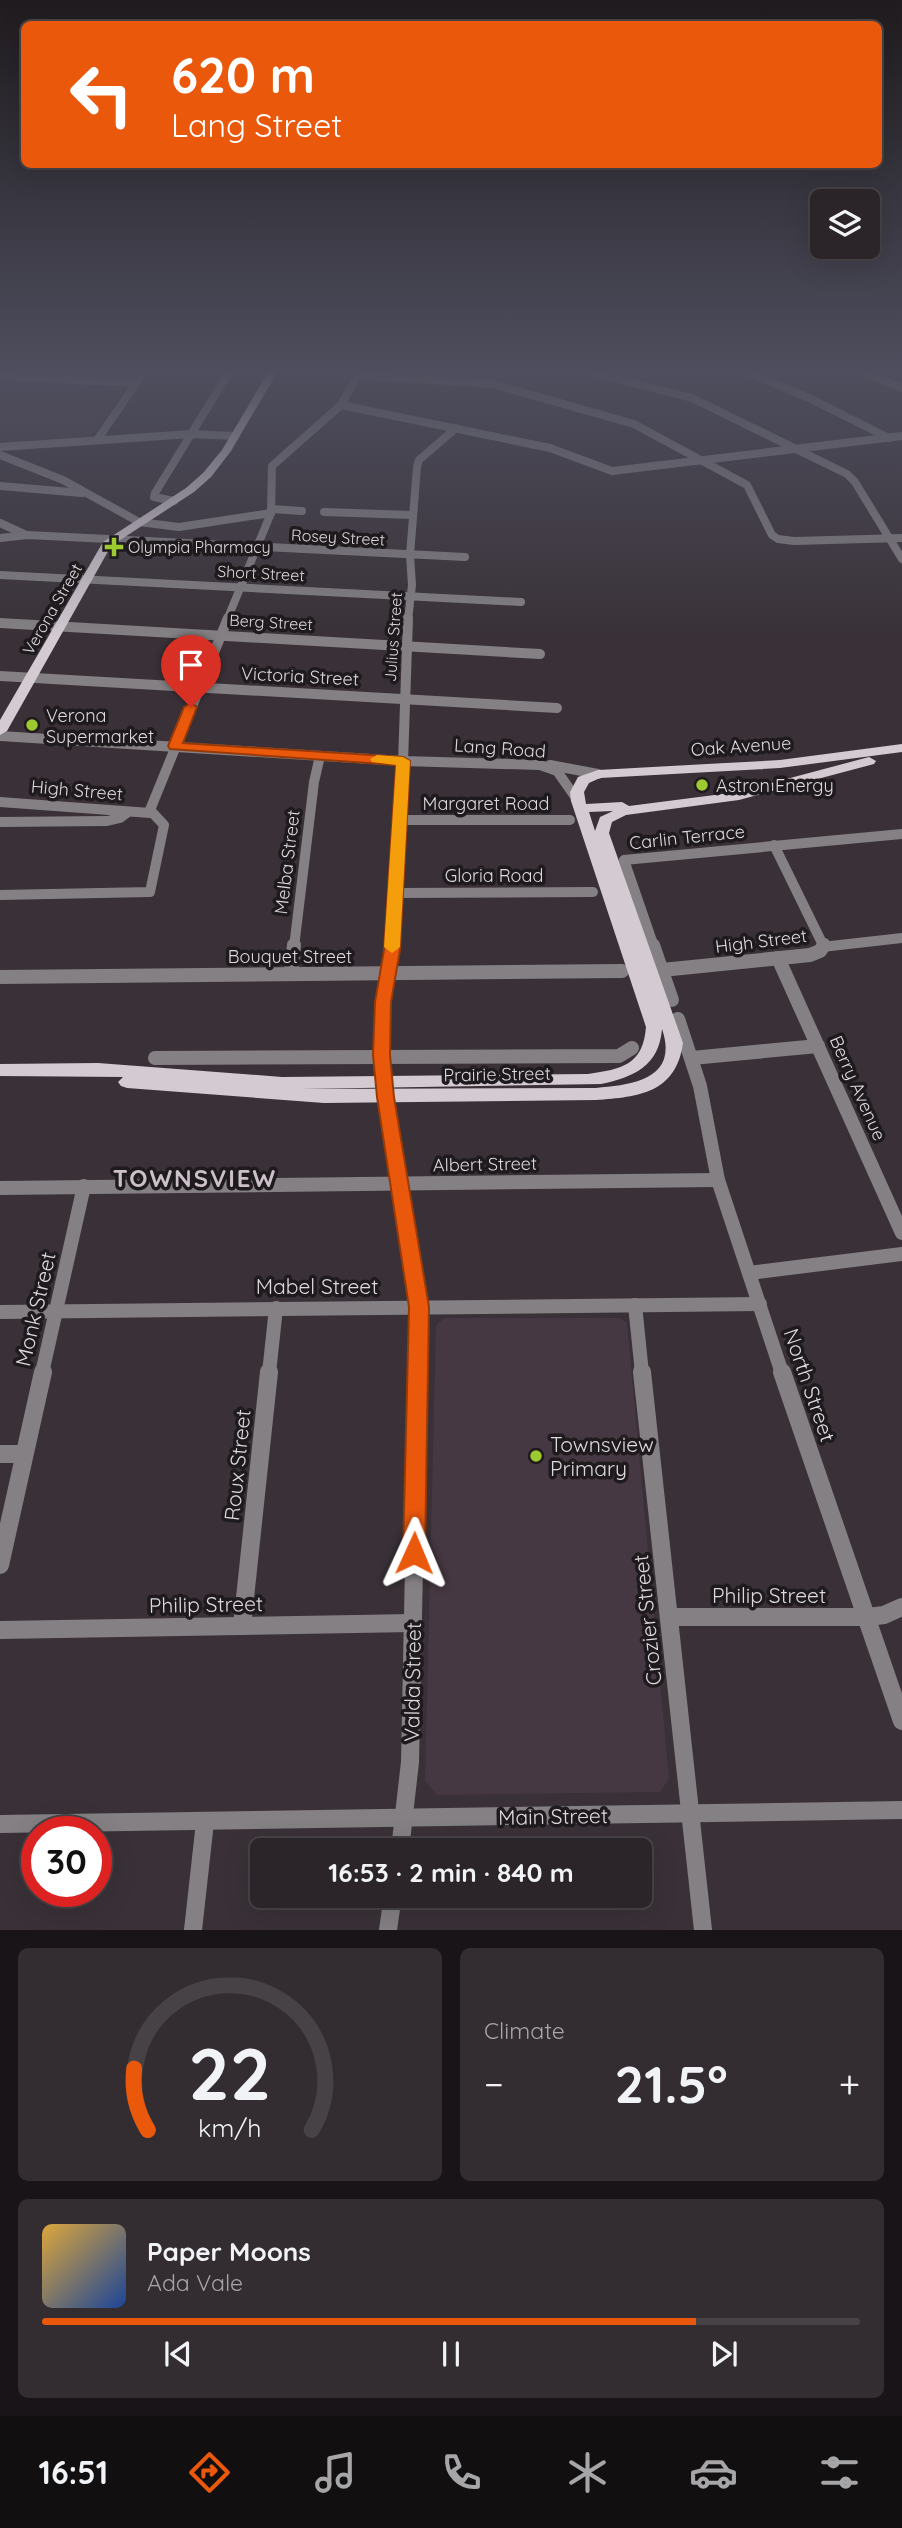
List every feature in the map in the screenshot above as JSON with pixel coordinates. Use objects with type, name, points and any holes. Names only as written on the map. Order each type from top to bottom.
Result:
[{"type":"main road","points":[[111,539],[174,501],[207,475],[218,459]]},
{"type":"main road","name":"Verona Street","points":[[0,730],[111,539]]},
{"type":"main road","name":"Oak Avenue","points":[[590,777],[780,764],[902,748]]},
{"type":"main road","points":[[590,777],[578,792],[579,805],[659,807],[739,796],[902,755]]},
{"type":"main road","name":"Prairie Street","points":[[0,1080],[104,1080],[288,1096],[588,1080],[624,1073],[647,1058],[654,1042],[654,1027],[579,805]]},
{"type":"main road","name":"Prairie Street","points":[[0,1070],[98,1069],[385,1089],[624,1092],[651,1084],[663,1076],[674,1056],[674,1043],[602,833],[605,820],[615,813],[659,807]]},
{"type":"street","points":[[10,459],[144,519],[179,527],[271,511],[302,511]]},
{"type":"street","points":[[144,519],[148,506],[177,459]]},
{"type":"street","points":[[0,895],[148,893],[164,828],[163,823],[150,811],[271,511],[272,467],[280,459]]},
{"type":"street","name":"Julius Street","points":[[403,761],[412,579],[412,515],[417,463],[421,459]]},
{"type":"street","points":[[579,459],[608,470],[624,470],[710,459]]},
{"type":"street","points":[[815,459],[852,478],[902,559]]},
{"type":"street","points":[[702,460],[748,486],[776,538],[794,541],[902,538]]},
{"type":"street","points":[[55,490],[70,484]]},
{"type":"street","points":[[0,486],[90,494]]},
{"type":"street","points":[[154,498],[174,501]]},
{"type":"street","points":[[324,512],[412,515]]},
{"type":"street","points":[[0,523],[28,535]]},
{"type":"street","name":"Rosey Street","points":[[0,538],[28,535],[465,558]]},
{"type":"street","name":"Short Street","points":[[0,575],[521,603]]},
{"type":"street","name":"Berg Street","points":[[0,623],[540,653]]},
{"type":"street","name":"Victoria Street","points":[[0,676],[556,708]]},
{"type":"street","name":"Lang Road","points":[[0,736],[403,761],[540,765],[554,769],[562,776],[579,805]]},
{"type":"street","name":"Melba Street","points":[[291,973],[320,756]]},
{"type":"street","name":"Valda Street","points":[[402,1838],[410,1762],[419,1307],[382,1058],[383,1002],[392,950],[403,761]]},
{"type":"street","points":[[540,765],[590,777]]},
{"type":"street","name":"High Street","points":[[0,802],[128,812],[150,811]]},
{"type":"street","points":[[0,822],[107,821],[120,818],[128,812]]},
{"type":"street","name":"Margaret Road","points":[[401,820],[570,820]]},
{"type":"street","name":"Carlin Terrace","points":[[672,1000],[624,860],[902,834]]},
{"type":"street","points":[[774,845],[823,945]]},
{"type":"street","name":"Gloria Road","points":[[396,893],[593,892]]},
{"type":"street","name":"High Street","points":[[662,970],[814,954],[820,951],[823,945],[902,938]]},
{"type":"street","name":"Berry Avenue","points":[[778,958],[902,1233]]},
{"type":"street","name":"Bouquet Street","points":[[0,977],[622,971]]},
{"type":"street","points":[[678,1019],[692,1058],[818,1046]]},
{"type":"street","points":[[155,1058],[619,1056],[632,1048]]},
{"type":"street","name":"North Street","points":[[692,1058],[718,1180],[902,1721]]},
{"type":"street","name":"Albert Street","points":[[0,1188],[718,1180]]},
{"type":"street","name":"Monk Street","points":[[0,1565],[85,1186]]},
{"type":"street","points":[[749,1273],[902,1254]]},
{"type":"street","name":"Mabel Street","points":[[0,1312],[760,1304]]},
{"type":"street","name":"Crozier Street","points":[[635,1305],[703,1930]]},
{"type":"street","name":"Roux Street","points":[[242,1626],[276,1308]]},
{"type":"street","points":[[0,1454],[24,1454]]},
{"type":"street","name":"Philip Street","points":[[670,1617],[868,1617],[884,1615],[902,1607]]},
{"type":"street","name":"Philip Street","points":[[0,1630],[413,1623]]},
{"type":"street","name":"Main Street","points":[[0,1824],[902,1810]]},
{"type":"street","points":[[193,1930],[205,1822]]},
{"type":"street","points":[[388,1930],[391,1908]]},
{"type":"shaded area","name":"Townsview Primary","points":[[445,1318],[620,1318],[627,1323],[669,1779],[660,1792],[437,1795],[425,1781],[436,1325]]},
{"type":"slow traffic","points":[[377,759],[403,761],[392,947]]},
{"type":"place","name":"Olympia Pharmacy","points":[[114,547]]},
{"type":"place","name":"Verona Supermarket","points":[[32,725]]},
{"type":"place","name":"Astron Energy","points":[[702,785]]},
{"type":"place","name":"Townsview Primary","points":[[536,1456]]},
{"type":"district","name":"TOWNSVIEW","points":[[195,1178]]},
{"type":"route","points":[[191,707],[174,746],[403,761],[392,950],[383,1002],[382,1055],[385,1097],[419,1307],[414,1553]]}]
